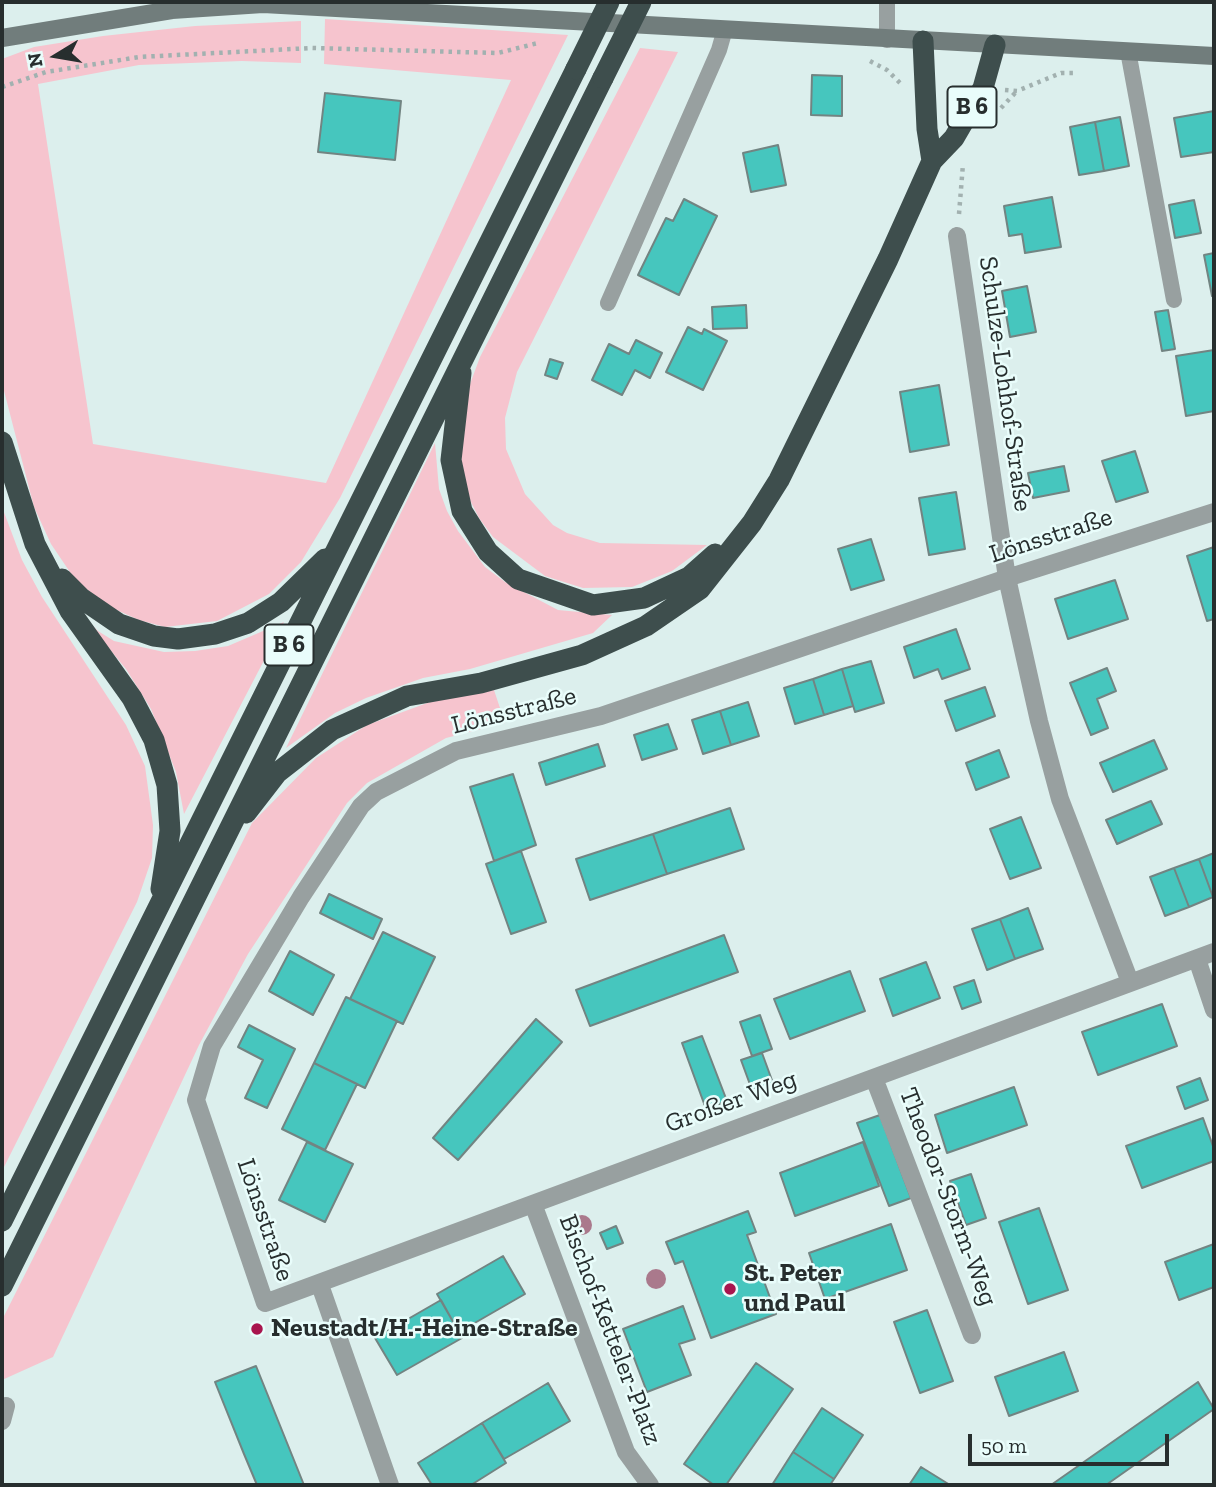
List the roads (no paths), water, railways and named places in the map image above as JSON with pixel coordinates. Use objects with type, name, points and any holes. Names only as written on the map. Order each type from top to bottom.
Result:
[{"type":"highway","name":"B 6","points":[[2,1221],[609,2]]},
{"type":"highway","name":"B 6","points":[[2,1286],[641,2]]},
{"type":"highway","name":"B 6","points":[[923,41],[927,129],[932,161]]},
{"type":"highway","name":"B 6","points":[[932,161],[954,138],[983,88],[995,45]]},
{"type":"highway","points":[[219,847],[277,773],[332,730],[407,696],[481,683],[582,655],[646,626],[700,589],[752,523],[791,456],[888,260],[932,161]]},
{"type":"highway","points":[[463,357],[451,460],[462,511],[488,552],[518,579],[593,605],[644,598],[689,577],[752,523]]},
{"type":"highway","points":[[2,442],[28,527],[70,611],[132,698],[154,740],[167,785],[170,831],[158,909]]},
{"type":"highway","points":[[44,560],[81,598],[119,624],[154,636],[178,639],[215,634],[248,623],[281,602],[337,548]]},
{"type":"main road","points":[[2,38],[172,10],[263,4],[1214,56]]},
{"type":"street","name":"Schulze-Lohhof-Straße","points":[[957,236],[1007,578],[1060,799],[1130,982]]},
{"type":"street","name":"Lönsstraße","points":[[265,1303],[195,1100],[212,1046],[301,897],[361,806],[376,792],[456,751],[601,716],[1007,578],[1214,512]]},
{"type":"street","name":"Großer Weg","points":[[265,1303],[320,1285],[1214,952]]},
{"type":"street","points":[[1196,959],[1214,1010]]},
{"type":"street","name":"Theodor-Storm-Weg","points":[[874,1078],[972,1335]]},
{"type":"street","name":"Bischof-Ketteler-Platz","points":[[533,1204],[626,1452],[645,1480]]},
{"type":"street","points":[[320,1285],[390,1485]]},
{"type":"lane","points":[[887,2],[887,40]]},
{"type":"lane","points":[[608,303],[719,50],[724,29]]},
{"type":"lane","points":[[1128,51],[1174,300]]},
{"type":"place","name":"St. Peter und Paul","points":[[730,1289]]},
{"type":"place","name":"Neustadt/H.-Heine-Straße","points":[[257,1329]]}]
